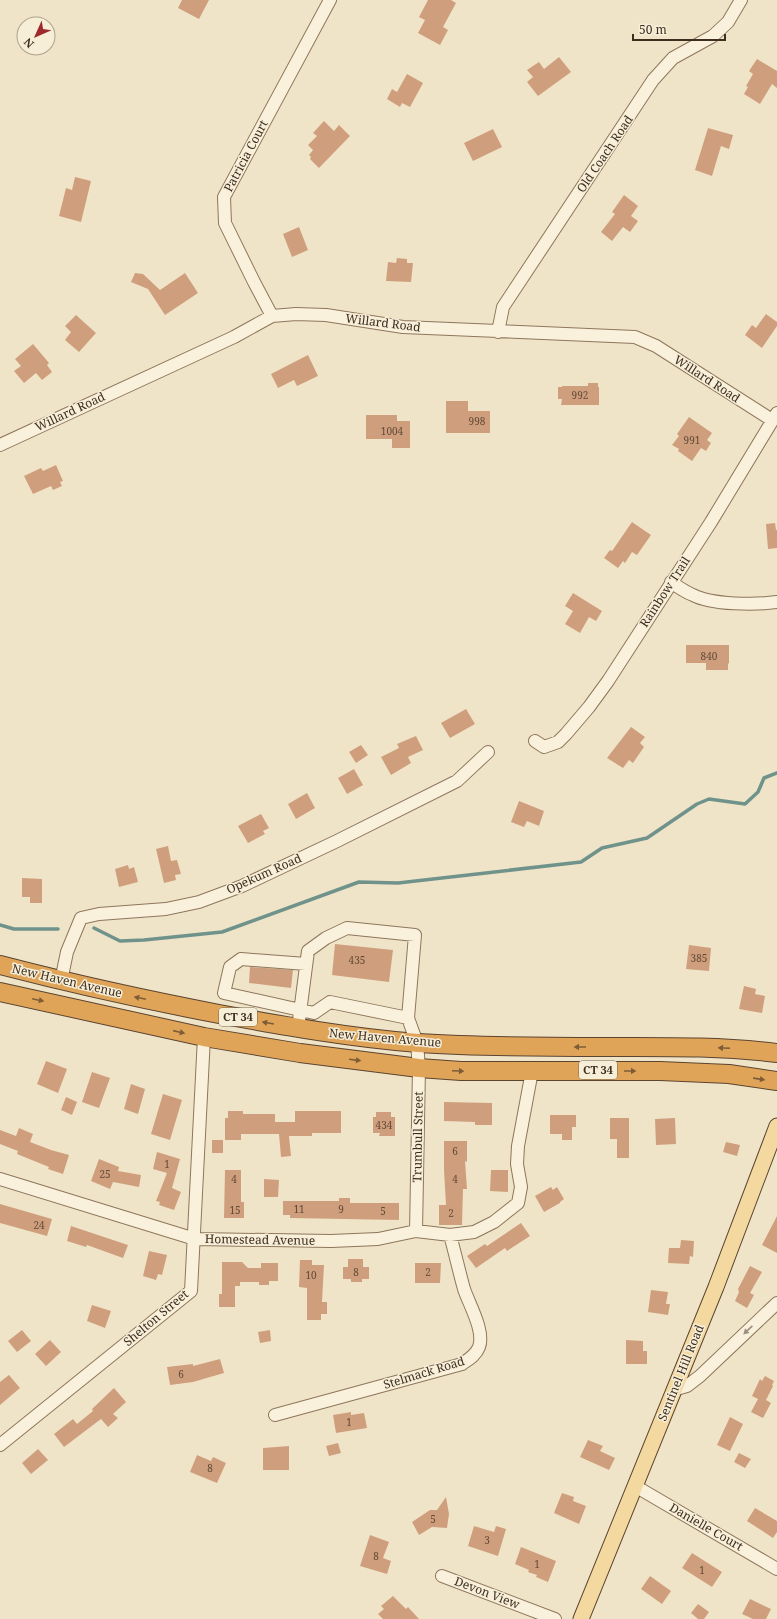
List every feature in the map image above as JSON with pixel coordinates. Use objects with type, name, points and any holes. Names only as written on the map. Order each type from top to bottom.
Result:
[{"type":"highway","name":"New Haven Avenue","points":[[0,965],[61,981],[244,1019],[298,1028],[417,1043],[535,1047],[701,1047],[742,1049],[777,1053]]},
{"type":"highway","name":"New Haven Avenue","points":[[0,992],[204,1037],[300,1053],[419,1068],[461,1071],[660,1071],[729,1074],[777,1081]]},
{"type":"main road","name":"Sentinel Hill Road","points":[[581,1619],[674,1390],[777,1126]]},
{"type":"street","name":"Patricia Court","points":[[272,316],[225,223],[224,197],[330,0]]},
{"type":"street","name":"Old Coach Road","points":[[498,332],[503,307],[653,80],[673,58],[713,36],[728,22],[741,0]]},
{"type":"street","name":"Willard Road","points":[[0,444],[234,337],[272,316],[296,314],[326,315],[404,327],[635,337],[656,346],[775,416]]},
{"type":"street","name":"Rainbow Trail","points":[[535,741],[544,747],[558,742],[589,708],[711,522],[775,416]]},
{"type":"street","points":[[671,582],[694,596],[722,602],[763,604],[777,602]]},
{"type":"street","name":"Opekum Road","points":[[61,981],[67,952],[81,918],[99,914],[166,909],[193,904],[242,886],[337,841],[457,781],[488,752]]},
{"type":"street","points":[[224,993],[301,1009],[314,1013],[330,1002],[408,1018],[415,935],[347,928],[326,938],[308,951],[301,1009],[298,1028]]},
{"type":"street","points":[[219,1014],[230,967],[241,959],[306,964]]},
{"type":"street","points":[[244,1019],[247,998]]},
{"type":"street","name":"Trumbull Street","points":[[408,1018],[417,1043],[419,1068],[416,1232]]},
{"type":"street","name":"Shelton Street","points":[[0,1444],[191,1291],[195,1239],[204,1037]]},
{"type":"street","name":"Homestead Avenue","points":[[0,1179],[195,1239],[331,1241],[378,1239],[416,1232],[450,1235],[474,1232],[494,1222],[518,1203],[521,1187],[517,1164],[518,1146],[532,1071]]},
{"type":"street","name":"Stelmack Road","points":[[275,1415],[462,1364],[472,1357],[480,1346],[480,1334],[474,1312],[465,1290],[450,1235]]},
{"type":"street","points":[[674,1390],[687,1386],[700,1376],[777,1303]]},
{"type":"street","name":"Danielle Court","points":[[635,1486],[777,1569]]},
{"type":"street","name":"Devon View","points":[[442,1576],[556,1619]]},
{"type":"building","points":[[182,0],[209,0],[199,19],[178,8]]},
{"type":"building","points":[[428,0],[451,0],[456,3],[443,27],[448,30],[440,45],[418,33],[425,20],[419,17]]},
{"type":"building","points":[[559,57],[571,72],[538,96],[527,82],[533,77],[527,70],[539,62],[544,69]]},
{"type":"building","points":[[757,59],[777,71],[777,88],[772,84],[760,104],[744,94],[748,87],[746,86],[753,74],[749,71]]},
{"type":"building","points":[[407,74],[423,83],[410,107],[402,103],[400,107],[387,99],[392,89],[397,92]]},
{"type":"building","points":[[324,121],[334,131],[339,125],[350,136],[319,168],[310,159],[311,157],[309,155],[313,150],[308,145],[317,136],[313,133]]},
{"type":"building","points":[[708,128],[733,135],[729,149],[721,146],[712,176],[695,170]]},
{"type":"building","points":[[493,129],[502,147],[473,161],[464,143]]},
{"type":"building","points":[[75,177],[91,181],[81,222],[59,216],[66,188],[72,190]]},
{"type":"building","points":[[624,195],[638,206],[631,216],[638,221],[630,232],[623,227],[612,241],[601,232],[615,214],[612,212]]},
{"type":"building","points":[[299,227],[308,250],[292,257],[283,234]]},
{"type":"building","points":[[397,258],[407,259],[407,263],[413,263],[411,282],[386,281],[388,262],[396,263]]},
{"type":"building","points":[[135,273],[143,274],[160,290],[185,273],[198,293],[165,315],[148,289],[131,282]]},
{"type":"building","points":[[766,314],[777,322],[777,326],[762,348],[745,335],[752,325],[756,328]]},
{"type":"building","points":[[76,315],[96,333],[79,352],[65,340],[71,332],[65,326]]},
{"type":"building","points":[[33,344],[49,363],[47,365],[52,372],[42,380],[36,373],[24,383],[14,371],[21,366],[15,359]]},
{"type":"building","points":[[308,355],[318,376],[297,386],[294,380],[278,388],[271,374]]},
{"type":"building","points":[[588,383],[598,383],[599,405],[561,405],[562,399],[558,399],[558,387],[588,386]]},
{"type":"building","points":[[446,401],[468,401],[468,411],[490,411],[490,433],[446,433]]},
{"type":"building","points":[[366,415],[397,415],[397,421],[410,421],[410,448],[392,448],[392,439],[366,439]]},
{"type":"building","points":[[689,417],[712,433],[707,440],[711,443],[706,451],[701,448],[692,461],[678,451],[679,449],[672,445],[679,436],[677,434]]},
{"type":"building","points":[[56,465],[63,481],[60,482],[62,486],[53,490],[51,486],[33,494],[24,476],[41,468],[43,471]]},
{"type":"building","points":[[632,522],[651,535],[637,555],[632,552],[625,563],[623,561],[618,568],[604,558],[610,550],[612,551]]},
{"type":"building","points":[[775,523],[777,530],[777,548],[768,549],[766,524]]},
{"type":"building","points":[[573,593],[602,611],[596,621],[589,617],[580,633],[565,624],[573,611],[565,606]]},
{"type":"building","points":[[686,645],[729,645],[728,670],[706,670],[706,663],[686,663]]},
{"type":"building","points":[[466,709],[475,724],[450,738],[441,723]]},
{"type":"building","points":[[631,727],[645,737],[640,743],[644,747],[633,763],[629,760],[623,768],[607,758]]},
{"type":"building","points":[[416,736],[423,750],[408,757],[411,763],[391,775],[381,757],[399,748],[397,744]]},
{"type":"building","points":[[361,745],[368,755],[356,763],[349,752]]},
{"type":"building","points":[[354,769],[363,785],[347,794],[338,778]]},
{"type":"building","points":[[307,793],[315,808],[296,819],[288,804]]},
{"type":"building","points":[[519,801],[544,811],[539,826],[527,821],[524,827],[511,822]]},
{"type":"building","points":[[261,814],[269,828],[263,831],[265,834],[248,843],[238,826]]},
{"type":"building","points":[[168,846],[171,861],[177,860],[181,874],[175,875],[176,880],[164,883],[156,849]]},
{"type":"building","points":[[128,865],[129,869],[134,867],[138,882],[119,887],[115,869]]},
{"type":"building","points":[[22,878],[42,879],[42,903],[30,903],[30,897],[22,897]]},
{"type":"building","points":[[335,944],[393,950],[389,982],[332,975]]},
{"type":"building","points":[[689,945],[711,948],[709,971],[686,969]]},
{"type":"building","points":[[250,967],[293,970],[291,988],[249,983]]},
{"type":"building","points":[[744,986],[756,989],[755,994],[765,996],[762,1013],[739,1009]]},
{"type":"building","points":[[46,1061],[67,1069],[58,1093],[37,1084]]},
{"type":"building","points":[[92,1072],[110,1078],[99,1108],[82,1102]]},
{"type":"building","points":[[131,1084],[145,1089],[138,1114],[124,1109]]},
{"type":"building","points":[[163,1094],[182,1100],[170,1140],[151,1134]]},
{"type":"building","points":[[66,1097],[77,1102],[72,1115],[61,1110]]},
{"type":"building","points":[[444,1102],[492,1103],[492,1125],[475,1125],[475,1122],[444,1121]]},
{"type":"building","points":[[228,1111],[243,1111],[243,1114],[275,1114],[275,1122],[295,1122],[295,1111],[341,1111],[341,1133],[312,1133],[312,1136],[289,1136],[291,1156],[281,1157],[279,1134],[241,1134],[241,1140],[225,1140],[225,1118],[228,1118]]},
{"type":"building","points":[[376,1112],[391,1112],[391,1117],[395,1117],[395,1136],[379,1136],[380,1133],[373,1133],[373,1117],[376,1117]]},
{"type":"building","points":[[550,1115],[576,1115],[576,1127],[572,1127],[572,1140],[562,1140],[562,1134],[550,1134]]},
{"type":"building","points":[[610,1118],[629,1118],[629,1158],[617,1158],[617,1139],[610,1139]]},
{"type":"building","points":[[675,1118],[676,1144],[656,1145],[655,1119]]},
{"type":"building","points":[[19,1128],[33,1134],[30,1142],[69,1155],[63,1174],[48,1169],[49,1167],[17,1154],[18,1151],[0,1144],[0,1130],[16,1136]]},
{"type":"building","points":[[212,1140],[223,1140],[223,1153],[212,1153]]},
{"type":"building","points":[[444,1141],[467,1141],[467,1162],[465,1161],[467,1189],[463,1189],[462,1225],[439,1225],[439,1205],[446,1205]]},
{"type":"building","points":[[726,1142],[740,1145],[737,1156],[723,1152]]},
{"type":"building","points":[[157,1152],[180,1159],[172,1188],[181,1192],[174,1210],[159,1205],[160,1202],[156,1201],[167,1173],[153,1169]]},
{"type":"building","points":[[99,1159],[119,1167],[118,1171],[141,1175],[139,1187],[113,1182],[110,1189],[91,1181]]},
{"type":"building","points":[[225,1170],[241,1170],[241,1202],[244,1202],[244,1218],[224,1218]]},
{"type":"building","points":[[491,1170],[508,1170],[508,1192],[490,1191]]},
{"type":"building","points":[[264,1179],[279,1180],[278,1197],[264,1197]]},
{"type":"building","points":[[551,1187],[553,1190],[557,1187],[564,1199],[544,1212],[535,1196]]},
{"type":"building","points":[[339,1198],[350,1198],[350,1203],[399,1203],[399,1220],[290,1218],[290,1215],[283,1215],[283,1201],[339,1201]]},
{"type":"building","points":[[0,1204],[52,1219],[47,1236],[0,1223]]},
{"type":"building","points":[[777,1216],[777,1253],[762,1245]]},
{"type":"building","points":[[521,1223],[530,1236],[507,1251],[505,1248],[476,1268],[467,1256],[485,1244],[487,1246]]},
{"type":"building","points":[[71,1226],[128,1245],[123,1258],[87,1245],[86,1247],[67,1241]]},
{"type":"building","points":[[681,1240],[694,1241],[693,1257],[690,1256],[689,1264],[668,1263],[669,1248],[680,1248]]},
{"type":"building","points":[[149,1251],[167,1255],[162,1275],[158,1274],[156,1280],[143,1276]]},
{"type":"building","points":[[348,1259],[363,1259],[363,1267],[369,1267],[369,1279],[362,1279],[362,1282],[351,1282],[351,1279],[343,1279],[343,1267],[348,1267]]},
{"type":"building","points":[[300,1260],[312,1260],[312,1265],[324,1265],[322,1302],[327,1302],[327,1314],[321,1314],[321,1320],[307,1320],[307,1288],[299,1287]]},
{"type":"building","points":[[222,1262],[242,1262],[248,1268],[261,1268],[261,1263],[278,1263],[278,1281],[269,1281],[269,1285],[259,1285],[259,1282],[240,1282],[240,1286],[235,1286],[235,1307],[219,1307],[219,1294],[222,1294]]},
{"type":"building","points":[[415,1263],[441,1263],[440,1283],[415,1283]]},
{"type":"building","points":[[750,1266],[762,1272],[750,1293],[754,1295],[747,1308],[735,1301],[739,1292],[738,1289]]},
{"type":"building","points":[[651,1290],[668,1292],[666,1304],[670,1304],[668,1315],[648,1312]]},
{"type":"building","points":[[92,1305],[111,1311],[105,1328],[87,1321]]},
{"type":"building","points":[[22,1330],[31,1341],[17,1352],[8,1341]]},
{"type":"building","points":[[270,1330],[271,1341],[260,1343],[258,1332]]},
{"type":"building","points":[[50,1340],[61,1352],[46,1366],[35,1354]]},
{"type":"building","points":[[626,1340],[643,1341],[643,1351],[647,1351],[647,1364],[626,1364]]},
{"type":"building","points":[[220,1359],[224,1373],[193,1382],[170,1385],[167,1367],[193,1364],[193,1366]]},
{"type":"building","points":[[9,1375],[20,1388],[0,1405],[0,1382]]},
{"type":"building","points":[[765,1376],[774,1381],[766,1400],[771,1403],[763,1418],[751,1412],[758,1399],[752,1396],[760,1379],[762,1381]]},
{"type":"building","points":[[114,1388],[126,1402],[113,1414],[118,1418],[108,1427],[101,1419],[64,1447],[54,1434],[73,1419],[77,1424],[93,1411],[92,1409]]},
{"type":"building","points":[[351,1412],[351,1415],[364,1413],[367,1428],[336,1433],[333,1415]]},
{"type":"building","points":[[730,1417],[743,1424],[730,1451],[717,1445]]},
{"type":"building","points":[[588,1440],[603,1446],[600,1451],[615,1458],[609,1470],[580,1457]]},
{"type":"building","points":[[338,1443],[341,1453],[329,1456],[326,1446]]},
{"type":"building","points":[[289,1446],[289,1470],[263,1470],[263,1448]]},
{"type":"building","points":[[38,1449],[48,1460],[31,1474],[22,1463]]},
{"type":"building","points":[[739,1453],[751,1459],[745,1468],[734,1462]]},
{"type":"building","points":[[197,1455],[211,1461],[213,1457],[226,1463],[217,1483],[190,1472]]},
{"type":"building","points":[[562,1493],[574,1497],[573,1501],[586,1506],[579,1524],[554,1513]]},
{"type":"building","points":[[446,1497],[449,1514],[447,1528],[432,1527],[419,1535],[412,1522],[430,1510],[437,1510]]},
{"type":"building","points":[[755,1508],[777,1521],[777,1532],[773,1538],[747,1521]]},
{"type":"building","points":[[474,1526],[494,1532],[496,1526],[506,1529],[498,1556],[468,1546]]},
{"type":"building","points":[[370,1535],[389,1542],[383,1558],[391,1561],[387,1574],[360,1566]]},
{"type":"building","points":[[521,1547],[556,1561],[548,1582],[536,1577],[537,1575],[528,1572],[529,1570],[515,1564]]},
{"type":"building","points":[[692,1553],[722,1572],[712,1587],[682,1568]]},
{"type":"building","points":[[650,1576],[671,1591],[662,1604],[641,1589]]},
{"type":"building","points":[[393,1596],[406,1609],[408,1607],[419,1619],[383,1619],[378,1614],[384,1609],[381,1606]]},
{"type":"building","points":[[750,1599],[771,1609],[766,1619],[753,1619],[742,1614]]},
{"type":"building","points":[[698,1604],[709,1612],[704,1619],[698,1619],[691,1613]]},
{"type":"waterway","points":[[94,928],[120,941],[222,932],[359,882],[398,883],[581,862],[602,848],[647,838],[697,804],[709,799],[745,804],[758,792],[764,778],[777,773]]},
{"type":"waterway","points":[[0,925],[14,929],[58,929]]}]
